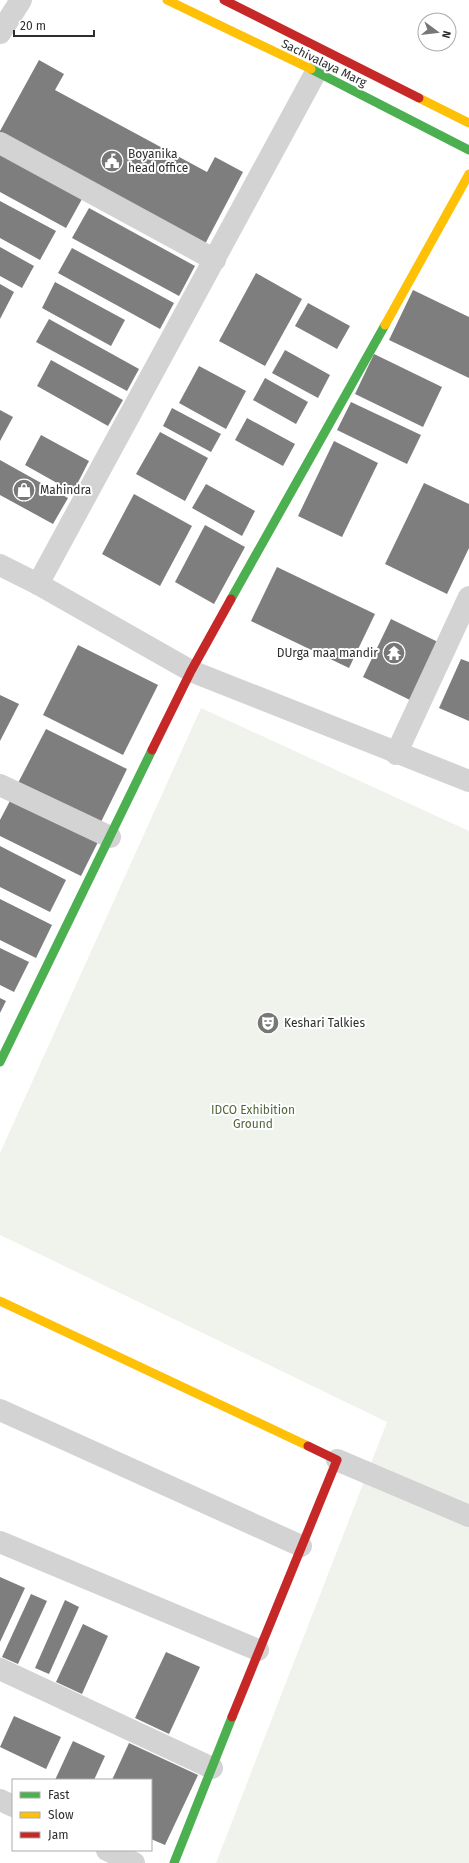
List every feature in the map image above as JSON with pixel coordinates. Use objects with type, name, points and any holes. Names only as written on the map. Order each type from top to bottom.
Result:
[{"type":"street","points":[[0,33],[21,0]]},
{"type":"street","name":"Sachivalaya Marg","points":[[167,0],[316,72],[469,150]]},
{"type":"street","name":"Sachivalaya Marg","points":[[224,0],[469,123]]},
{"type":"street","points":[[38,584],[316,72]]},
{"type":"street","points":[[0,143],[215,260]]},
{"type":"street","points":[[0,1062],[6,1037],[110,837],[191,671],[469,174]]},
{"type":"street","points":[[0,565],[38,584],[191,671],[469,782]]},
{"type":"street","points":[[396,754],[469,597]]},
{"type":"street","points":[[0,785],[110,837]]},
{"type":"street","points":[[0,1301],[337,1460],[469,1516]]},
{"type":"street","points":[[0,1410],[301,1546]]},
{"type":"street","points":[[174,1863],[258,1650],[337,1460]]},
{"type":"street","points":[[0,1542],[258,1650]]},
{"type":"street","points":[[0,1669],[212,1768]]},
{"type":"street","points":[[0,1800],[12,1806]]},
{"type":"street","points":[[109,1851],[134,1863]]},
{"type":"green space","name":"IDCO Exhibition Ground","points":[[201,708],[469,831],[469,1863],[216,1863],[387,1422],[0,1235],[0,1153]]},
{"type":"building","points":[[39,60],[64,74],[55,90],[207,172],[215,157],[243,172],[204,246],[0,134],[0,131]]},
{"type":"building","points":[[0,154],[82,199],[66,228],[0,192]]},
{"type":"building","points":[[0,201],[56,231],[40,260],[0,238]]},
{"type":"building","points":[[89,208],[195,266],[179,296],[72,238]]},
{"type":"building","points":[[0,247],[34,266],[22,288],[0,276]]},
{"type":"building","points":[[72,248],[174,303],[160,329],[58,273]]},
{"type":"building","points":[[256,273],[302,299],[265,366],[219,341]]},
{"type":"building","points":[[55,282],[125,320],[111,346],[42,308]]},
{"type":"building","points":[[0,284],[14,292],[0,319]]},
{"type":"building","points":[[413,290],[469,317],[469,378],[389,340]]},
{"type":"building","points":[[308,303],[350,326],[337,349],[295,326]]},
{"type":"building","points":[[49,319],[139,369],[127,391],[36,342]]},
{"type":"building","points":[[285,350],[330,375],[318,398],[272,373]]},
{"type":"building","points":[[374,354],[442,387],[423,427],[355,394]]},
{"type":"building","points":[[51,360],[123,400],[108,426],[37,386]]},
{"type":"building","points":[[199,366],[246,391],[226,429],[179,403]]},
{"type":"building","points":[[265,378],[308,402],[296,424],[253,400]]},
{"type":"building","points":[[351,402],[421,435],[407,464],[337,430]]},
{"type":"building","points":[[172,408],[221,434],[211,452],[163,426]]},
{"type":"building","points":[[0,410],[13,417],[0,441]]},
{"type":"building","points":[[247,418],[295,444],[283,466],[235,440]]},
{"type":"building","points":[[160,432],[208,458],[185,501],[136,474]]},
{"type":"building","points":[[41,435],[89,461],[73,492],[25,465]]},
{"type":"building","points":[[334,441],[378,463],[342,537],[298,516]]},
{"type":"building","points":[[0,460],[68,498],[53,524],[0,495]]},
{"type":"building","points":[[424,483],[469,504],[469,548],[447,594],[385,564]]},
{"type":"building","points":[[206,484],[255,511],[242,536],[192,508]]},
{"type":"building","points":[[134,494],[192,526],[160,586],[102,554]]},
{"type":"building","points":[[205,525],[245,547],[214,604],[175,582]]},
{"type":"building","points":[[277,567],[375,614],[349,668],[251,621]]},
{"type":"building","points":[[391,619],[438,642],[410,700],[363,677]]},
{"type":"building","points":[[78,645],[158,685],[123,755],[43,715]]},
{"type":"building","points":[[461,659],[469,662],[469,721],[439,708]]},
{"type":"building","points":[[0,695],[19,704],[0,741]]},
{"type":"building","points":[[46,729],[127,769],[100,824],[18,783]]},
{"type":"building","points":[[12,797],[99,840],[81,876],[0,836],[0,820]]},
{"type":"building","points":[[0,846],[66,880],[50,912],[0,887]]},
{"type":"building","points":[[0,899],[52,925],[36,958],[0,940]]},
{"type":"building","points":[[0,948],[29,962],[14,992],[0,985]]},
{"type":"building","points":[[0,998],[6,1001],[0,1013]]},
{"type":"building","points":[[0,1577],[25,1588],[0,1642]]},
{"type":"building","points":[[31,1594],[47,1601],[18,1664],[2,1657]]},
{"type":"building","points":[[65,1600],[79,1607],[49,1674],[35,1668]]},
{"type":"building","points":[[83,1624],[108,1636],[82,1694],[56,1682]]},
{"type":"building","points":[[166,1652],[200,1667],[169,1734],[135,1718]]},
{"type":"building","points":[[14,1716],[61,1737],[46,1769],[0,1747]]},
{"type":"building","points":[[73,1741],[105,1756],[94,1779],[55,1779]]},
{"type":"building","points":[[129,1743],[198,1775],[165,1845],[152,1839],[152,1779],[112,1779]]},
{"type":"traffic: fast","points":[[311,69],[469,150]]},
{"type":"traffic: fast","points":[[231,599],[385,325]]},
{"type":"traffic: fast","points":[[0,1062],[152,750]]},
{"type":"traffic: fast","points":[[174,1863],[232,1717]]},
{"type":"traffic: slow","points":[[167,0],[311,69]]},
{"type":"traffic: slow","points":[[419,98],[469,123]]},
{"type":"traffic: slow","points":[[385,325],[469,174]]},
{"type":"traffic: slow","points":[[0,1301],[308,1446]]},
{"type":"traffic: jam","points":[[224,0],[419,98]]},
{"type":"traffic: jam","points":[[152,750],[191,671],[231,599]]},
{"type":"traffic: jam","points":[[232,1717],[337,1460],[308,1446]]},
{"type":"place","name":"Boyanika head office","points":[[112,161]]},
{"type":"place","name":"Mahindra","points":[[24,490]]},
{"type":"place","name":"DUrga maa mandir","points":[[394,653]]},
{"type":"place","name":"Keshari Talkies","points":[[268,1023]]}]
